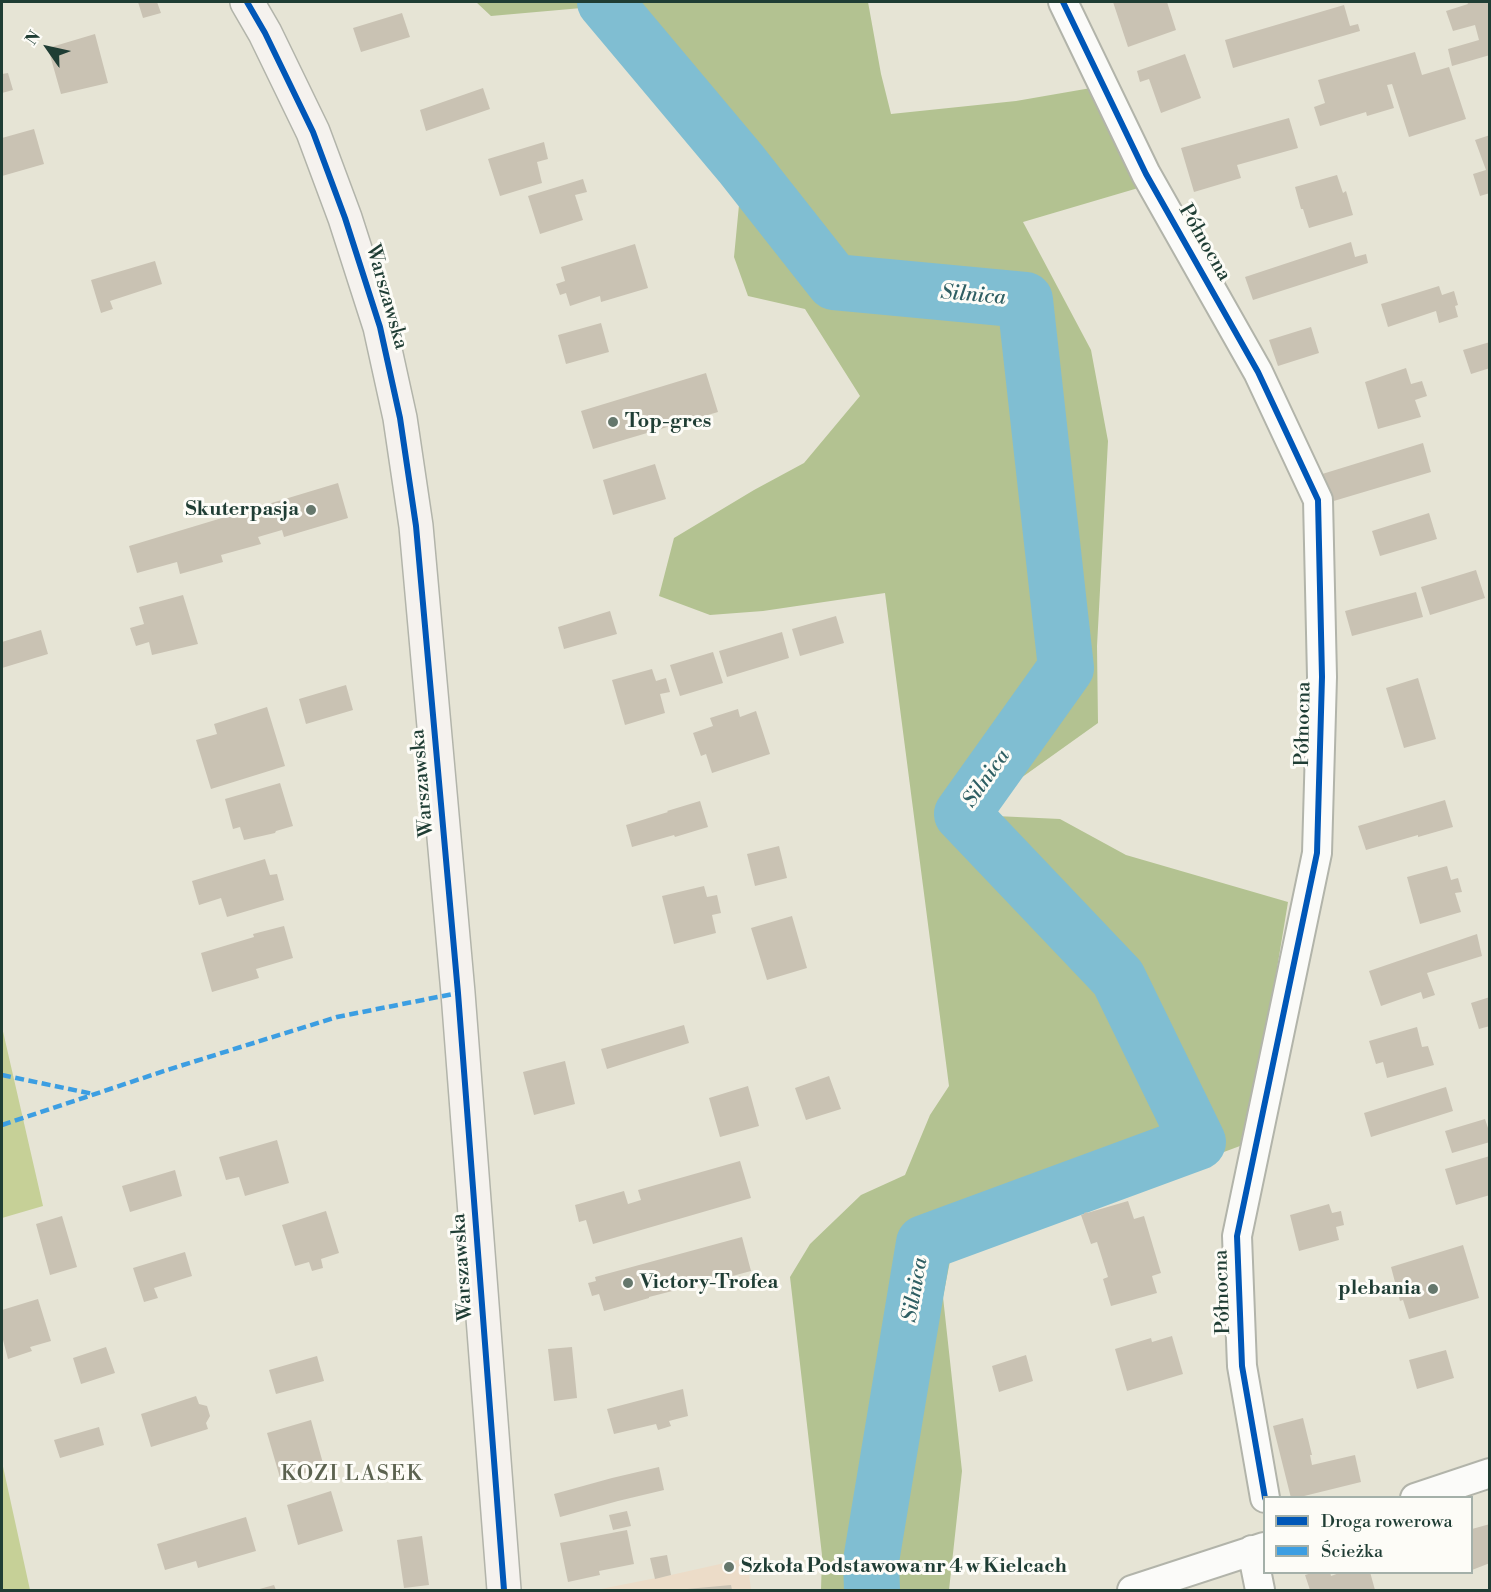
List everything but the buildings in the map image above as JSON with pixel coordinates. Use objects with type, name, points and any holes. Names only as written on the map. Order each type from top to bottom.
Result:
[{"type":"street","name":"Warszawska","points":[[247,2],[265,33],[313,132],[345,218],[380,327],[400,418],[416,526],[458,993],[504,1590]]},
{"type":"street","name":"Północna","points":[[1063,2],[1146,174],[1258,372],[1318,500],[1322,677],[1317,853],[1237,1236],[1242,1366],[1265,1496]]},
{"type":"street","points":[[1418,1496],[1490,1473]]},
{"type":"street","points":[[1132,1590],[1258,1549],[1260,1590]]},
{"type":"shaded area","name":"Szkoła Podstawowa nr 4 w Kielcach","points":[[747,1558],[751,1590],[596,1590],[671,1575]]},
{"type":"green space","points":[[476,2],[868,2],[891,114],[1016,101],[1091,88],[1145,186],[1023,222],[1091,350],[1108,441],[1097,646],[1098,723],[993,798],[996,816],[1060,819],[1126,855],[1288,902],[1271,1005],[1240,1146],[974,1240],[951,1256],[943,1297],[962,1471],[949,1590],[821,1590],[822,1555],[790,1277],[810,1244],[861,1195],[905,1175],[930,1115],[949,1086],[885,593],[763,611],[710,615],[659,596],[674,538],[804,463],[860,396],[805,309],[748,296],[734,257],[739,205],[681,114],[593,7],[491,16]]},
{"type":"green space","points":[[2,1027],[43,1206],[2,1218]]},
{"type":"green space","points":[[2,1462],[30,1590],[2,1590]]},
{"type":"waterway","name":"Silnica","points":[[605,2],[741,164],[834,282],[1025,300],[1066,668],[962,814],[1118,978],[1198,1142],[924,1243],[871,1561],[872,1590]]},
{"type":"marked path","points":[[2,1125],[337,1017],[458,993]]},
{"type":"marked path","points":[[2,1075],[93,1094]]},
{"type":"cycle path","points":[[247,2],[265,33],[313,132],[345,218],[380,327],[400,418],[416,526],[458,993],[504,1590]]},
{"type":"cycle path","points":[[1063,2],[1146,174],[1258,372],[1318,500],[1322,677],[1317,853],[1237,1236],[1242,1366],[1265,1496]]},
{"type":"place","name":"Top-gres","points":[[613,422]]},
{"type":"place","name":"Skuterpasja","points":[[311,510]]},
{"type":"place","name":"Victory-Trofea","points":[[628,1283]]},
{"type":"place","name":"plebania","points":[[1433,1289]]},
{"type":"place","name":"Szkoła Podstawowa nr 4 w Kielcach","points":[[729,1567]]},
{"type":"district","name":"KOZI LASEK","points":[[352,1475]]}]
